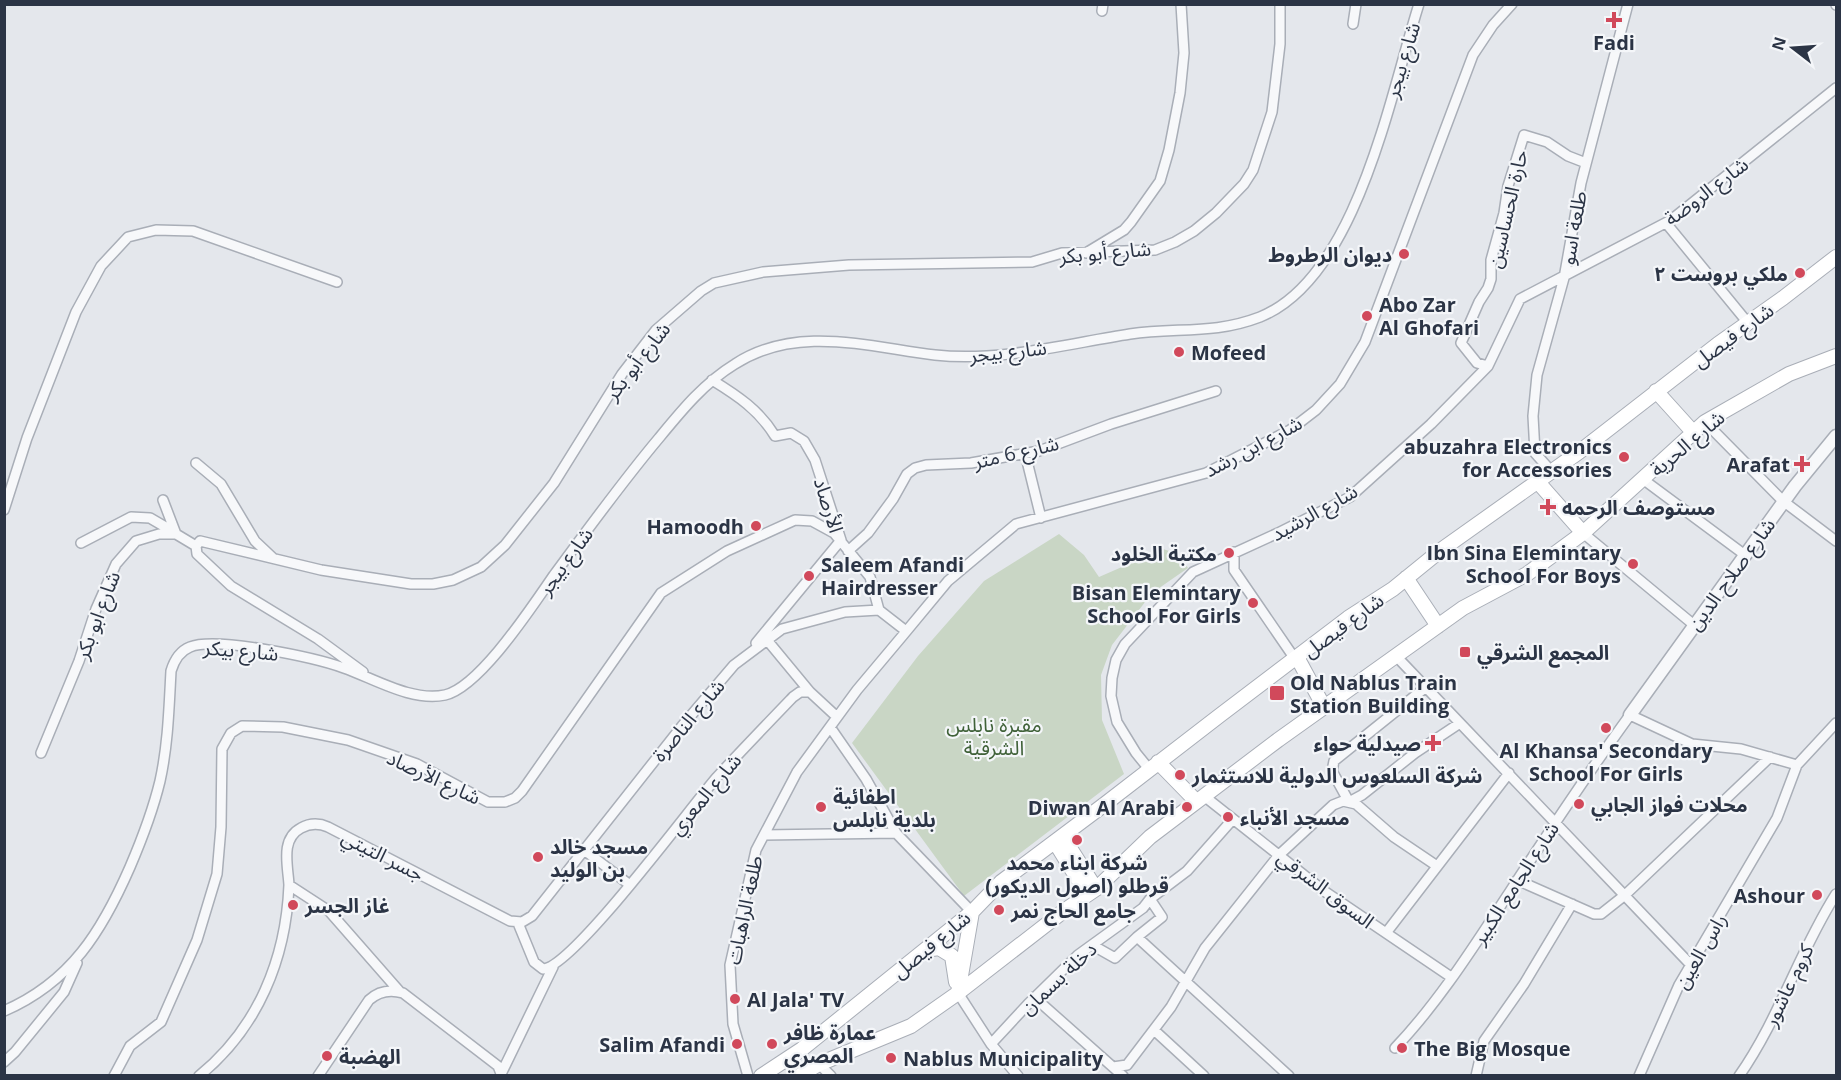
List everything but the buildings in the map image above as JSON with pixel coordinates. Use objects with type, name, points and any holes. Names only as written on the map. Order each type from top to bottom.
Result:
[{"type":"main road","name":"شارع فيصل","points":[[761,1076],[802,1049],[924,951],[972,912],[1001,882],[1348,618],[1393,589],[1441,550],[1579,452],[1836,257]]},
{"type":"main road","name":"شارع الحرية","points":[[799,1076],[819,1064],[911,1026],[958,993],[1091,891],[1150,837],[1200,798],[1321,709],[1463,608],[1527,574],[1583,533],[1644,480],[1705,422],[1789,374],[1836,356]]},
{"type":"main road","points":[[1656,392],[1693,432]]},
{"type":"main road","points":[[1537,481],[1583,533]]},
{"type":"main road","points":[[1406,578],[1438,626]]},
{"type":"main road","points":[[1293,660],[1321,709]]},
{"type":"main road","points":[[1154,766],[1200,798]]},
{"type":"main road","points":[[1059,839],[1091,891]]},
{"type":"main road","points":[[958,993],[972,912]]},
{"type":"main road","points":[[924,951],[939,948],[952,956],[958,993]]},
{"type":"street","points":[[1086,253],[1124,230],[1160,181],[1169,150],[1180,93],[1184,53],[1181,4]]},
{"type":"street","name":"شارع أبو بكر","points":[[196,546],[200,541],[321,570],[422,585],[453,580],[482,567],[506,545],[554,483],[622,374],[656,330],[701,291],[714,283],[763,272],[849,265],[1032,262],[1062,253],[1141,251],[1163,247],[1186,235],[1208,219],[1244,184],[1253,170],[1272,112],[1280,44],[1280,4]]},
{"type":"street","points":[[1353,24],[1356,4]]},
{"type":"street","name":"شارع بيجر","points":[[520,622],[638,463],[692,399],[712,380],[752,354],[802,341],[852,342],[936,355],[967,357],[994,355],[1137,333],[1211,330],[1232,326],[1276,310],[1300,292],[1314,275],[1352,210],[1370,166],[1419,4]]},
{"type":"street","name":"شارع ابن رشد","points":[[830,727],[857,690],[948,581],[1016,524],[1206,473],[1290,430],[1316,410],[1340,384],[1365,342],[1473,55],[1493,25],[1512,4]]},
{"type":"street","name":"طلعة اسو","points":[[1551,471],[1535,453],[1533,416],[1537,375],[1564,278],[1581,183],[1628,4]]},
{"type":"street","name":"شارع الروضة","points":[[1564,278],[1666,223],[1836,88]]},
{"type":"street","name":"حارة الحساسين","points":[[1488,366],[1477,363],[1461,342],[1491,279],[1491,260],[1504,213],[1508,186],[1524,135],[1547,142],[1568,156],[1586,163]]},
{"type":"street","points":[[1666,223],[1748,323]]},
{"type":"street","points":[[4,510],[27,438],[76,312],[101,266],[128,237],[156,230],[193,231],[336,282]]},
{"type":"street","name":"شارع الرشيد","points":[[1154,766],[1136,753],[1117,722],[1112,705],[1112,678],[1116,660],[1125,644],[1193,572],[1350,497],[1431,424],[1488,366],[1520,299],[1564,278]]},
{"type":"street","name":"الأرصاد","points":[[712,380],[750,406],[765,420],[775,436],[791,432],[804,441],[815,460],[841,540],[745,657]]},
{"type":"street","name":"شارع 6 متر","points":[[848,551],[868,533],[893,499],[907,474],[915,468],[926,465],[971,463],[1039,451],[1111,424],[1216,391]]},
{"type":"street","points":[[1705,422],[1784,501],[1836,541]]},
{"type":"street","name":"شارع صلاح الدين","points":[[1630,715],[1744,555],[1836,436]]},
{"type":"street","points":[[1025,453],[1041,518]]},
{"type":"street","points":[[196,463],[222,484],[255,541],[275,559]]},
{"type":"street","points":[[1644,480],[1744,555]]},
{"type":"street","points":[[163,500],[176,534]]},
{"type":"street","points":[[81,543],[131,518],[150,518],[196,546],[197,554],[231,586],[318,639],[372,679]]},
{"type":"street","name":"شارع الأرصاد","points":[[114,1076],[130,1046],[161,1022],[197,940],[217,874],[221,827],[222,749],[227,738],[236,729],[242,726],[284,727],[348,740],[417,764],[483,800],[494,803],[505,802],[515,798],[522,791],[661,593],[728,551],[795,520],[812,521],[834,533],[870,577],[879,610]]},
{"type":"street","points":[[1583,533],[1695,625]]},
{"type":"street","name":"شارع ابو بكر","points":[[41,753],[79,661],[96,609],[116,564],[136,541],[159,534],[176,534]]},
{"type":"street","points":[[1234,552],[1234,570],[1293,660]]},
{"type":"street","points":[[879,610],[906,631]]},
{"type":"street","name":"شارع الناصرة","points":[[518,923],[532,916],[682,726],[734,665],[782,628],[845,612],[879,610]]},
{"type":"street","name":"شارع بيكر","points":[[79,957],[100,930],[115,902],[151,810],[160,780],[166,745],[171,671],[173,663],[189,647],[201,644],[253,648],[314,660],[425,696],[443,696],[470,682],[520,622]]},
{"type":"street","points":[[767,640],[810,692],[837,717]]},
{"type":"street","points":[[1396,656],[1691,964]]},
{"type":"street","points":[[1349,802],[1332,771],[1334,761],[1426,687]]},
{"type":"street","name":"شارع المعري","points":[[553,967],[590,933],[717,778],[793,697],[800,692],[810,692]]},
{"type":"street","points":[[1630,715],[1692,744],[1741,749],[1797,765],[1836,723]]},
{"type":"street","name":"شارع الجامع الكبير","points":[[1395,1048],[1451,977],[1630,715]]},
{"type":"street","points":[[1349,802],[1362,795],[1415,753],[1460,723]]},
{"type":"street","points":[[830,727],[866,779],[896,833],[972,912]]},
{"type":"street","name":"طلعة الراهبات","points":[[748,1076],[733,1024],[730,965],[756,850],[797,772],[830,727]]},
{"type":"street","points":[[1517,880],[1594,914],[1601,914],[1625,895],[1770,757]]},
{"type":"street","name":"راس العين","points":[[1640,1076],[1679,985],[1777,818],[1797,765]]},
{"type":"street","points":[[1386,933],[1509,773]]},
{"type":"street","name":"السوق الشرقي","points":[[1200,798],[1233,819],[1324,891],[1451,977]]},
{"type":"street","points":[[1113,1067],[1127,1065],[1171,1007],[1205,948],[1279,855],[1333,805],[1343,801],[1356,804],[1394,837],[1437,866]]},
{"type":"street","name":"دخلة بسمان","points":[[991,1044],[1078,955],[1143,908],[1150,898],[1187,871],[1233,819]]},
{"type":"street","name":"جسر التيتي","points":[[199,1076],[237,1038],[262,998],[275,970],[288,909],[287,854],[291,838],[302,827],[318,824],[336,831],[510,921],[518,923]]},
{"type":"street","points":[[764,835],[896,833]]},
{"type":"street","points":[[584,850],[630,885]]},
{"type":"street","points":[[289,885],[329,911],[400,992],[498,1066],[502,1074]]},
{"type":"street","name":"كروم عاشور","points":[[1739,1076],[1765,1033],[1807,943],[1836,894]]},
{"type":"street","points":[[1092,945],[1115,958],[1162,916],[1150,898]]},
{"type":"street","points":[[1476,1076],[1484,1041],[1524,984],[1572,904]]},
{"type":"street","points":[[518,923],[534,962],[543,969],[553,967]]},
{"type":"street","points":[[1137,937],[1289,1076]]},
{"type":"street","points":[[4,1011],[48,987],[79,957]]},
{"type":"street","points":[[4,1062],[15,1052],[64,992],[79,957]]},
{"type":"street","points":[[502,1074],[553,967]]},
{"type":"street","points":[[318,1076],[373,997],[388,990],[400,992]]},
{"type":"street","points":[[958,993],[991,1044],[1018,1076]]},
{"type":"street","points":[[1035,997],[1123,1076]]},
{"type":"street","points":[[1154,1030],[1204,1076]]},
{"type":"street","points":[[819,1064],[831,1076]]},
{"type":"green space","name":"مقبرة نابلس الشرقية","points":[[1059,534],[1084,555],[1099,577],[1163,549],[1178,554],[1188,568],[1152,593],[1112,645],[1101,675],[1102,720],[1124,774],[964,896],[852,743],[918,656],[984,581]]},
{"type":"place","name":"Fadi","points":[[1614,20]]},
{"type":"place","name":"ديوان الرطروط","points":[[1404,254]]},
{"type":"place","name":"ملكي بروست ٢","points":[[1800,273]]},
{"type":"place","name":"Abo Zar Al Ghofari","points":[[1367,316]]},
{"type":"place","name":"Mofeed","points":[[1179,352]]},
{"type":"place","name":"abuzahra Electronics for Accessories","points":[[1624,457]]},
{"type":"place","name":"Arafat","points":[[1802,464]]},
{"type":"place","name":"مستوصف الرحمه","points":[[1548,507]]},
{"type":"place","name":"Hamoodh","points":[[756,526]]},
{"type":"place","name":"مكتبة الخلود","points":[[1229,553]]},
{"type":"place","name":"Ibn Sina Elemintary School For Boys","points":[[1633,564]]},
{"type":"place","name":"Saleem Afandi Hairdresser","points":[[809,576]]},
{"type":"place","name":"Bisan Elemintary School For Girls","points":[[1253,603]]},
{"type":"place","name":"المجمع الشرقي","points":[[1465,652]]},
{"type":"place","name":"Old Nablus Train Station Building","points":[[1277,693]]},
{"type":"place","name":"Al Khansa' Secondary School For Girls","points":[[1606,728]]},
{"type":"place","name":"صيدلية حواء","points":[[1433,743]]},
{"type":"place","name":"شركة السلعوس الدولية للاستثمار","points":[[1180,775]]},
{"type":"place","name":"محلات فواز الجابي","points":[[1579,804]]},
{"type":"place","name":"اطفائية بلدية نابلس","points":[[821,807]]},
{"type":"place","name":"Diwan Al Arabi","points":[[1187,807]]},
{"type":"place","name":"مسجد الأنباء","points":[[1228,817]]},
{"type":"place","name":"شركة ابناء محمد قرطلو (اصول الديكور)","points":[[1077,840]]},
{"type":"place","name":"مسجد خالد بن الوليد","points":[[538,857]]},
{"type":"place","name":"Ashour","points":[[1817,895]]},
{"type":"place","name":"غاز الجسر","points":[[293,905]]},
{"type":"place","name":"جامع الحاج نمر","points":[[999,910]]},
{"type":"place","name":"Al Jala' TV","points":[[735,999]]},
{"type":"place","name":"Salim Afandi","points":[[737,1044]]},
{"type":"place","name":"عمارة ظافر المصري","points":[[772,1044]]},
{"type":"place","name":"The Big Mosque","points":[[1402,1048]]},
{"type":"place","name":"الهضبة","points":[[327,1056]]},
{"type":"place","name":"Nablus Municipality","points":[[891,1058]]}]
